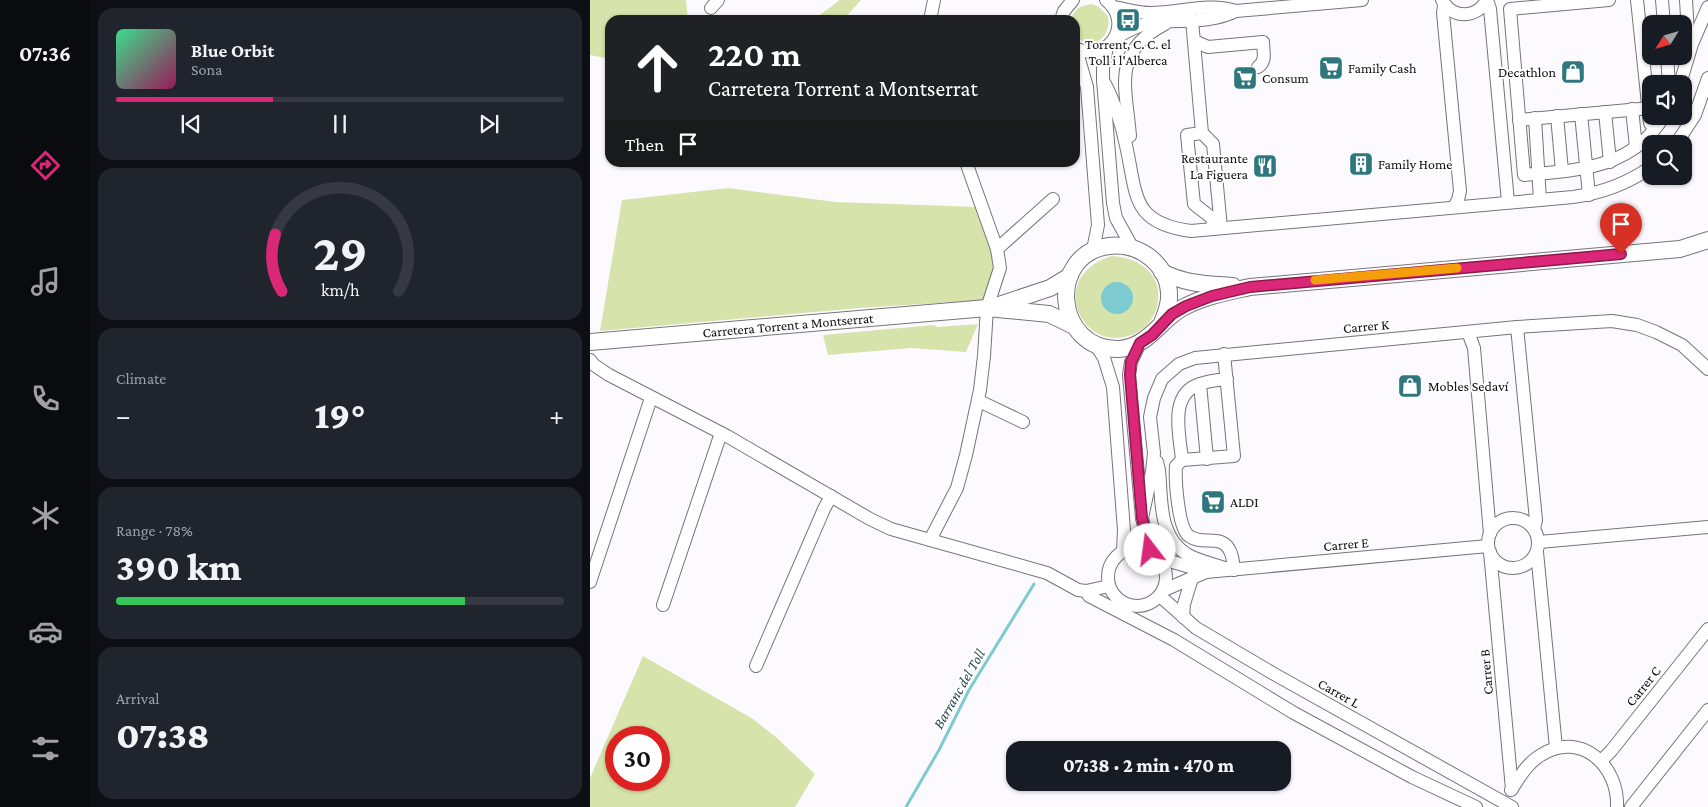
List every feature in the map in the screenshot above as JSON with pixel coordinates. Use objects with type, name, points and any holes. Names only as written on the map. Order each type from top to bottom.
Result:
[{"type":"main road","points":[[1162,272],[1194,284],[1250,287],[1680,249],[1708,240]]},
{"type":"main road","points":[[1074,326],[1068,314],[1065,301],[1066,288],[1070,276],[1075,267],[1090,252],[1118,245],[1144,253],[1154,261],[1162,272],[1169,298],[1161,324]]},
{"type":"main road","points":[[1680,249],[1708,253]]},
{"type":"main road","points":[[986,308],[1050,288],[1070,276]]},
{"type":"main road","points":[[986,308],[1050,314],[1074,326],[1095,344],[1106,348],[1118,349],[1140,343],[1152,335],[1172,314],[1186,306],[1212,296],[1250,287]]},
{"type":"main road","name":"Carretera Torrent a Montserrat","points":[[590,342],[986,308]]},
{"type":"street","points":[[931,15],[934,0]]},
{"type":"street","points":[[1063,15],[1073,0]]},
{"type":"street","points":[[1080,49],[1092,52],[1111,43],[1134,28],[1150,23],[1223,17],[1236,11],[1362,0]]},
{"type":"street","points":[[1443,2],[1450,10],[1463,15],[1478,12],[1487,0]]},
{"type":"street","points":[[1487,0],[1490,9],[1508,202]]},
{"type":"street","points":[[1609,0],[1510,9],[1524,175],[1586,168],[1610,162],[1627,154],[1656,125]]},
{"type":"street","points":[[1637,0],[1646,75]]},
{"type":"street","points":[[1662,0],[1663,15]]},
{"type":"street","points":[[1686,0],[1688,33],[1694,39]]},
{"type":"street","points":[[1108,2],[1135,12],[1151,13],[1223,3],[1236,11]]},
{"type":"street","points":[[1108,2],[1117,14],[1118,22],[1118,31],[1111,43],[1103,68],[1113,203],[1116,218],[1132,248]]},
{"type":"street","points":[[1443,2],[1460,191],[1454,207]]},
{"type":"street","points":[[1683,75],[1694,39],[1708,8]]},
{"type":"street","points":[[1192,20],[1202,133],[1213,144],[1217,229]]},
{"type":"street","points":[[1129,161],[1131,147],[1125,76],[1126,65],[1136,44],[1145,36],[1167,23]]},
{"type":"street","points":[[1194,41],[1208,46],[1263,42],[1264,60],[1262,65],[1258,67]]},
{"type":"street","points":[[1196,59],[1208,46]]},
{"type":"street","points":[[1080,62],[1087,87],[1098,225],[1094,245],[1090,252]]},
{"type":"street","points":[[1682,135],[1695,115],[1708,78]]},
{"type":"street","points":[[1103,80],[1110,92],[1123,130],[1136,197],[1153,219],[1176,229],[1191,231],[1217,229],[1589,195],[1603,192],[1642,173]]},
{"type":"street","points":[[1519,120],[1642,109]]},
{"type":"street","points":[[1632,110],[1636,146]]},
{"type":"street","points":[[1604,112],[1610,162]]},
{"type":"street","points":[[1581,114],[1589,195]]},
{"type":"street","points":[[1557,116],[1562,171]]},
{"type":"street","points":[[1535,118],[1540,200]]},
{"type":"street","points":[[1202,133],[1187,135],[1194,204],[1212,218],[1217,229]]},
{"type":"street","points":[[930,540],[957,488],[978,401],[984,356],[986,308],[1000,268],[997,249],[968,167]]},
{"type":"street","points":[[997,249],[1053,199]]},
{"type":"street","name":"Carrer K","points":[[1142,518],[1154,453],[1150,417],[1154,398],[1162,379],[1179,364],[1196,358],[1517,327],[1612,321],[1637,325],[1682,345],[1708,369]]},
{"type":"street","points":[[1517,327],[1536,520],[1534,529],[1538,547],[1556,748]]},
{"type":"street","name":"Carrer B","points":[[1468,332],[1474,348],[1489,544],[1512,789]]},
{"type":"street","points":[[1140,343],[1131,362],[1130,375],[1142,518],[1155,554],[1166,571],[1166,582],[1162,593],[1156,600],[1144,606],[1124,604],[1114,595],[1109,586],[1108,576],[1112,562],[1124,550],[1140,547],[1155,554],[1206,572]]},
{"type":"street","points":[[1095,344],[1104,358],[1113,386],[1124,550]]},
{"type":"street","points":[[1154,453],[1159,470],[1164,526],[1170,538],[1178,548],[1190,556],[1233,570],[1230,551],[1225,544],[1220,541],[1198,541],[1188,536],[1182,524],[1175,475],[1176,466],[1182,460],[1234,456],[1224,354]]},
{"type":"street","points":[[590,360],[609,375],[721,433],[870,519],[891,529],[1047,573],[1078,590],[1086,591],[1109,586]]},
{"type":"street","points":[[1182,460],[1178,411],[1182,398],[1188,391],[1200,384],[1227,379]]},
{"type":"street","points":[[1200,384],[1207,458]]},
{"type":"street","points":[[590,582],[651,398]]},
{"type":"street","points":[[978,401],[1023,422]]},
{"type":"street","points":[[663,606],[721,433]]},
{"type":"street","points":[[756,666],[831,496]]},
{"type":"street","points":[[1534,529],[1522,519],[1506,518],[1494,527],[1489,544],[1499,564],[1514,568],[1528,564],[1538,547]]},
{"type":"street","points":[[1538,547],[1708,527]]},
{"type":"street","name":"Carrer E","points":[[1206,572],[1489,544]]},
{"type":"street","points":[[1162,593],[1206,572]]},
{"type":"street","points":[[1183,617],[1184,604],[1192,578]]},
{"type":"street","points":[[1086,591],[1089,596],[1174,640],[1294,712],[1412,777],[1476,807]]},
{"type":"street","name":"Carrer L","points":[[1162,593],[1183,617],[1196,628],[1274,674],[1507,804]]},
{"type":"street","name":"Carrer C","points":[[1601,761],[1708,630]]},
{"type":"street","points":[[1631,807],[1708,710]]},
{"type":"street","points":[[1507,804],[1512,789],[1523,771],[1533,761],[1541,754],[1556,748],[1569,746],[1582,749],[1601,761],[1613,778],[1618,794],[1617,807]]},
{"type":"green space","points":[[590,0],[686,0],[688,15],[605,15],[605,58],[590,55]]},
{"type":"green space","points":[[840,0],[861,0],[848,15],[820,15]]},
{"type":"green space","points":[[1092,4],[1099,7],[1108,16],[1107,31],[1104,36],[1094,43],[1080,40],[1080,15],[1073,15],[1078,8]]},
{"type":"green space","points":[[728,188],[836,202],[979,207],[997,257],[984,300],[860,308],[600,331],[622,200]]},
{"type":"green space","points":[[1112,256],[1132,260],[1148,270],[1154,278],[1159,296],[1154,315],[1143,328],[1136,333],[1117,338],[1100,335],[1087,325],[1079,312],[1076,296],[1080,280],[1091,266]],"holes":[[[1124,283],[1130,289],[1132,295],[1130,307],[1120,313],[1113,313],[1106,309]]]},
{"type":"green space","points":[[978,324],[966,352],[911,348],[828,355],[823,335],[934,325],[937,327]]},
{"type":"green space","points":[[643,656],[753,719],[777,738],[815,774],[795,807],[590,807],[590,778],[605,743],[605,791],[670,791],[670,726],[613,726]]},
{"type":"water","points":[[1117,282],[1123,283],[1128,287],[1132,292],[1132,304],[1128,309],[1123,313],[1117,314],[1111,313],[1106,309],[1102,304],[1101,298],[1102,292],[1106,287],[1111,283]]},
{"type":"waterway","name":"Barranc del Toll","points":[[906,807],[939,750],[969,690],[1034,584]]},
{"type":"slow traffic","points":[[1315,280],[1457,268]]},
{"type":"place","name":"Torrent, C. C. el Toll i l'Alberca","points":[[1128,20]]},
{"type":"place","name":"Family Cash","points":[[1331,68]]},
{"type":"place","name":"Decathlon","points":[[1573,72]]},
{"type":"place","name":"Consum","points":[[1245,78]]},
{"type":"place","name":"Family Home","points":[[1361,164]]},
{"type":"place","name":"Restaurante La Figuera","points":[[1265,166]]},
{"type":"place","name":"Mobles Sedaví","points":[[1410,386]]},
{"type":"place","name":"ALDI","points":[[1213,502]]},
{"type":"route","points":[[1150,550],[1142,518],[1130,375],[1131,362],[1140,343],[1152,335],[1172,314],[1186,306],[1212,296],[1250,287],[1621,254]]}]
